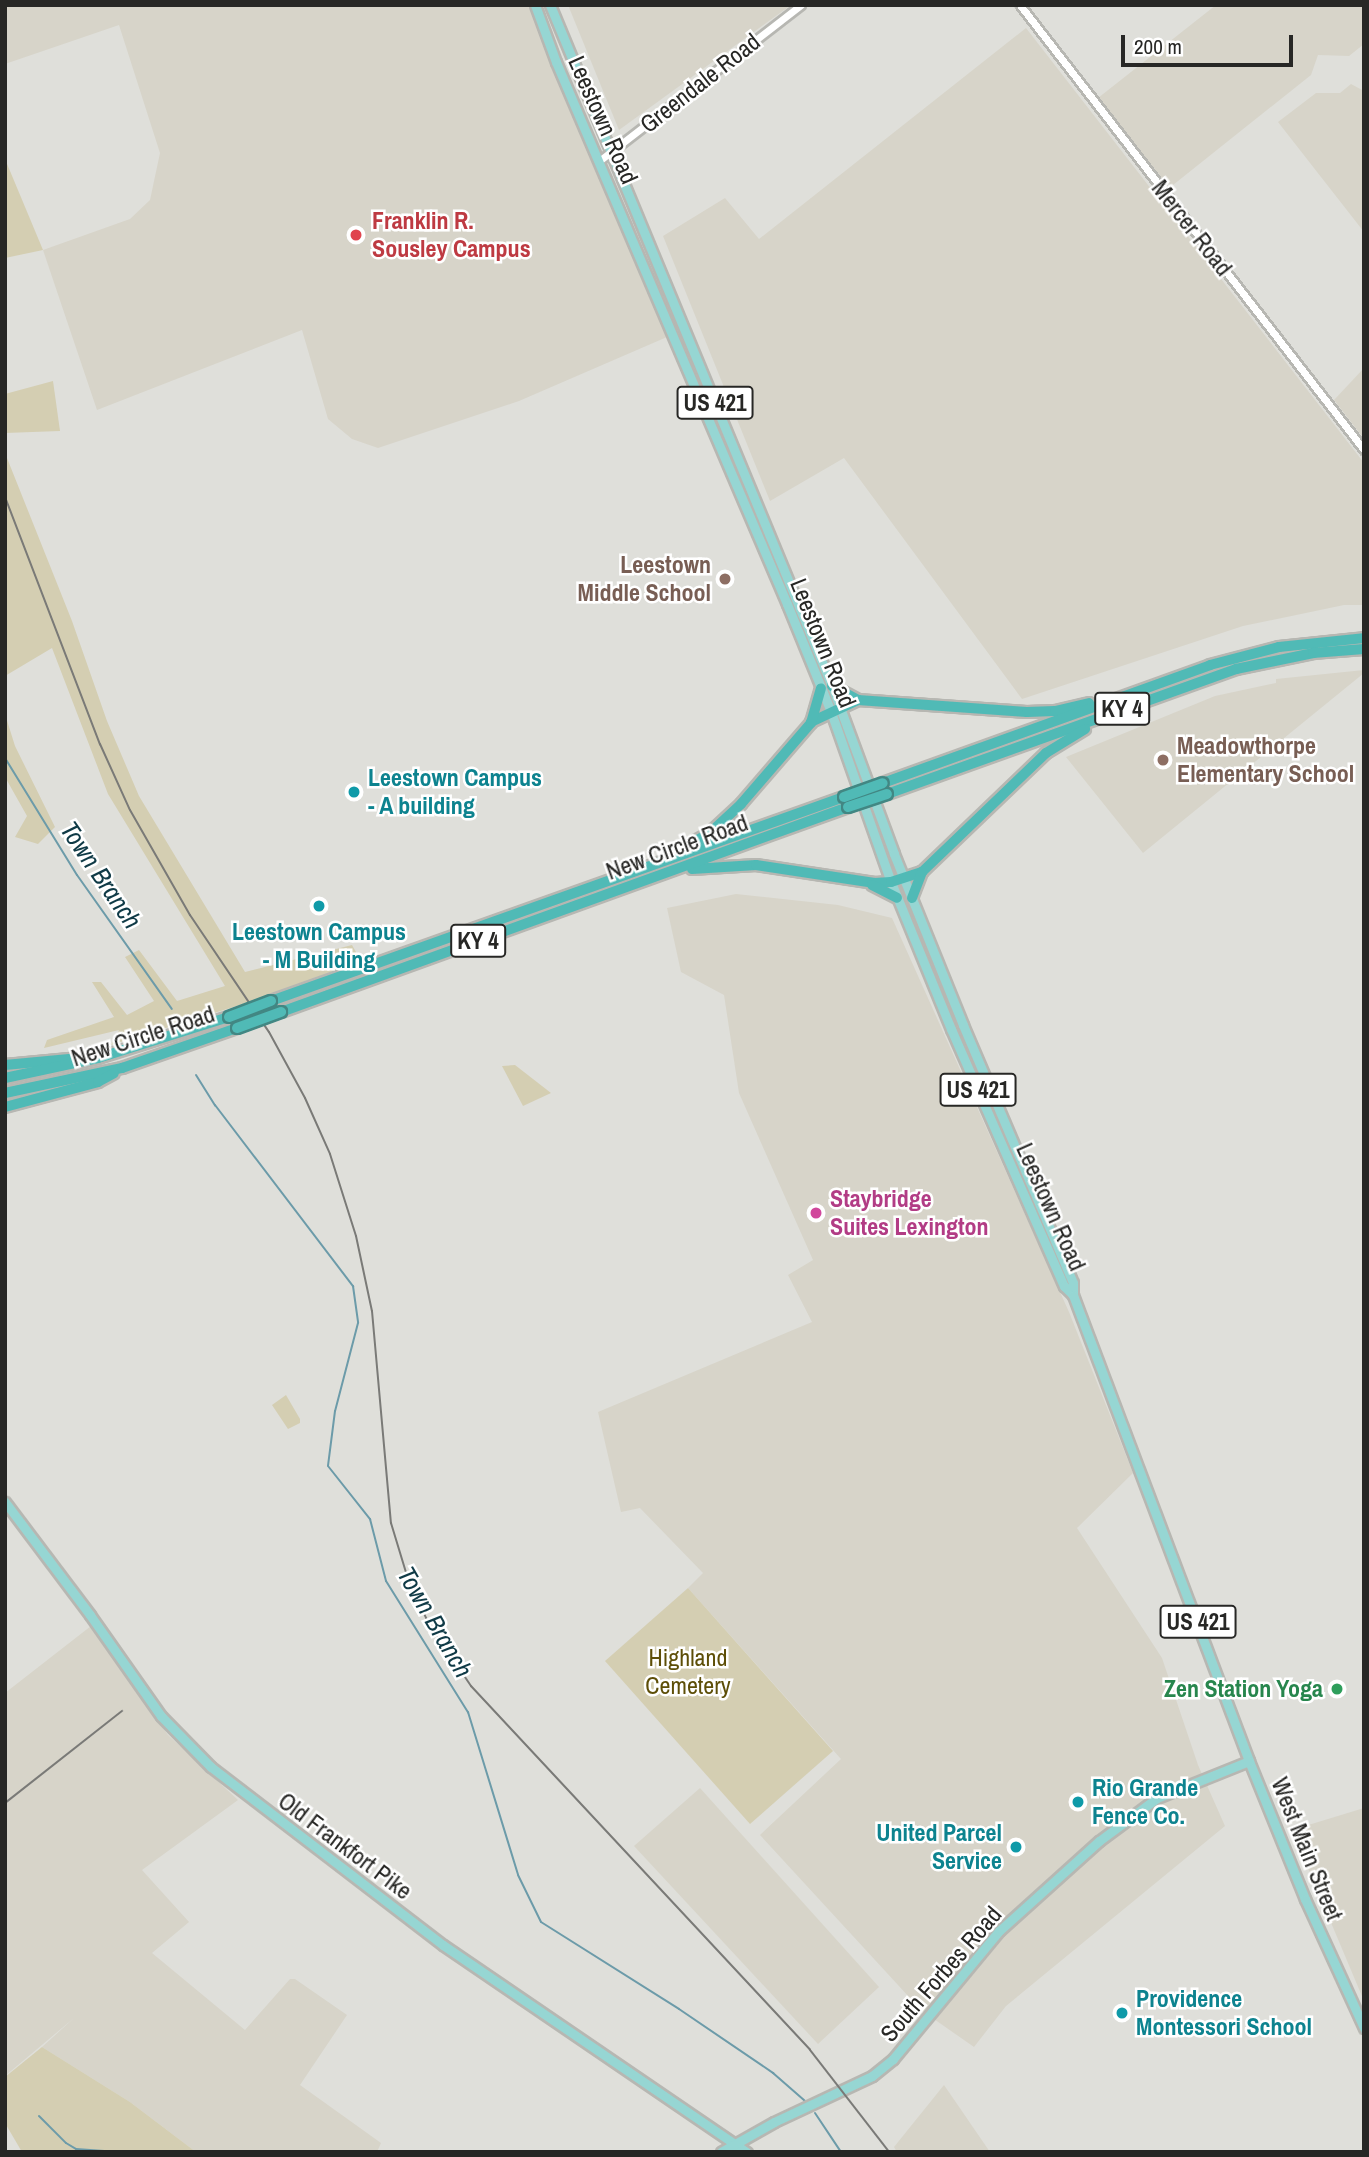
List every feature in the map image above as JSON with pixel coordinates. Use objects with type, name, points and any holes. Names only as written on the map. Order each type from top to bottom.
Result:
[{"type":"highway","name":"New Circle Road","points":[[5,1077],[98,1058],[229,1017],[1134,692],[1258,652],[1364,638]]},
{"type":"highway","name":"New Circle Road","points":[[5,1093],[122,1068],[1142,702],[1255,664],[1314,653],[1364,649]]},
{"type":"highway","points":[[654,864],[720,825],[811,723],[827,687],[858,699],[1042,712],[1134,692]]},
{"type":"highway","points":[[811,723],[858,699]]},
{"type":"highway","points":[[912,898],[922,873],[1046,753],[1070,735],[1142,702]]},
{"type":"highway","points":[[674,871],[756,865],[865,882],[891,882],[922,873]]},
{"type":"highway","points":[[865,882],[897,898]]},
{"type":"highway","points":[[5,1065],[98,1058]]},
{"type":"highway","points":[[5,1107],[97,1082],[122,1068]]},
{"type":"main road","name":"Leestown Road","points":[[535,5],[656,294],[827,687]]},
{"type":"main road","name":"Leestown Road","points":[[550,5],[912,898],[1073,1283],[1073,1295],[1250,1761]]},
{"type":"main road","name":"Leestown Road","points":[[836,710],[897,898],[951,1029],[1064,1286],[1073,1295]]},
{"type":"main road","name":"Old Frankfort Pike","points":[[5,1502],[90,1615],[150,1701],[211,1767],[443,1945],[747,2152]]},
{"type":"main road","name":"West Main Street","points":[[1250,1761],[1305,1899],[1364,2028]]},
{"type":"main road","name":"South Forbes Road","points":[[721,2152],[734,2143],[872,2076],[893,2059],[999,1930],[1106,1835],[1157,1798],[1250,1761]]},
{"type":"street","name":"Greendale Road","points":[[600,161],[800,5]]},
{"type":"street","name":"Mercer Road","points":[[1020,5],[1364,450]]},
{"type":"shaded area","name":"Franklin R. Sousley Campus","points":[[5,5],[531,5],[667,337],[519,401],[378,448],[352,439],[328,419],[302,330],[97,410],[43,250],[130,219],[150,200],[160,153],[119,25],[5,64]]},
{"type":"shaded area","points":[[568,5],[791,5],[619,130]]},
{"type":"shaded area","points":[[1216,5],[1364,5],[1364,44],[1349,56],[1318,55],[1311,75],[1173,185],[1165,182],[1098,98]]},
{"type":"shaded area","points":[[1026,28],[1364,463],[1364,605],[1344,605],[1243,626],[1022,699],[844,458],[770,501],[663,236],[725,198],[759,239]]},
{"type":"shaded area","points":[[1351,84],[1364,91],[1364,232],[1278,122],[1316,93],[1340,93]]},
{"type":"shaded area","points":[[1364,368],[1364,439],[1334,400]]},
{"type":"shaded area","name":"Meadowthorpe Elementary School","points":[[1364,670],[1364,673],[1143,853],[1066,757],[1215,696],[1276,683],[1276,679]]},
{"type":"shaded area","points":[[736,894],[838,905],[892,918],[1069,1312],[1133,1473],[1077,1528],[1162,1658],[1198,1765],[1225,1826],[1006,2006],[974,2047],[921,2010],[760,1835],[841,1759],[688,1588],[703,1573],[640,1508],[621,1512],[598,1412],[812,1322],[788,1275],[813,1260],[739,1093],[724,995],[681,972],[667,908]]},
{"type":"shaded area","points":[[91,1626],[168,1735],[238,1800],[142,1870],[189,1922],[152,1953],[245,2030],[290,1979],[295,1979],[347,2015],[300,2085],[381,2143],[377,2152],[196,2152],[130,2102],[42,2047],[74,2018],[5,2076],[5,1693]]},
{"type":"shaded area","points":[[700,1788],[879,1987],[818,2044],[634,1846]]},
{"type":"shaded area","points":[[1364,1808],[1364,2001],[1292,1830]]},
{"type":"shaded area","points":[[944,2085],[990,2152],[897,2152],[894,2147]]},
{"type":"green space","points":[[5,159],[43,250],[5,258]]},
{"type":"green space","points":[[53,381],[60,431],[5,433],[5,394]]},
{"type":"green space","points":[[5,453],[72,621],[107,721],[139,796],[245,972],[352,945],[361,961],[256,1000],[111,1045],[119,1030],[44,1048],[47,1040],[114,1017],[92,982],[101,982],[127,1015],[154,1001],[125,957],[139,950],[177,1001],[225,986],[108,794],[52,648],[5,676]]},
{"type":"green space","points":[[5,714],[15,746],[55,827],[38,844],[15,837],[27,816],[5,777]]},
{"type":"green space","points":[[515,1065],[551,1093],[523,1106],[502,1066]]},
{"type":"green space","points":[[286,1395],[300,1419],[300,1423],[288,1429],[272,1405]]},
{"type":"green space","name":"Highland Cemetery","points":[[688,1588],[833,1751],[750,1824],[605,1661]]},
{"type":"green space","points":[[42,2047],[130,2102],[196,2152],[22,2152],[5,2123],[5,2077]]},
{"type":"waterway","name":"Town Branch","points":[[5,758],[77,875],[172,1009]]},
{"type":"waterway","name":"Town Branch","points":[[196,1075],[215,1105],[353,1286],[358,1323],[335,1411],[328,1466],[370,1519],[386,1581],[468,1712],[518,1875],[541,1922],[679,2009],[773,2073],[805,2101]]},
{"type":"waterway","name":"Town Branch","points":[[815,2113],[841,2152]]},
{"type":"waterway","points":[[39,2116],[66,2143],[76,2149],[115,2152]]},
{"type":"railway","points":[[5,497],[100,744],[130,810],[190,915],[269,1032],[305,1098],[330,1154],[356,1236],[372,1311],[391,1523],[408,1579],[428,1622],[471,1686],[810,2050],[889,2152]]},
{"type":"railway","points":[[5,1803],[122,1711]]},
{"type":"place","name":"Franklin R. Sousley Campus","points":[[356,235]]},
{"type":"place","name":"Leestown Middle School","points":[[725,579]]},
{"type":"place","name":"Meadowthorpe Elementary School","points":[[1163,760]]},
{"type":"place","name":"Leestown Campus - A building","points":[[354,792]]},
{"type":"place","name":"Leestown Campus - M Building","points":[[319,906]]},
{"type":"place","name":"Staybridge Suites Lexington","points":[[816,1213]]},
{"type":"place","name":"Zen Station Yoga","points":[[1337,1689]]},
{"type":"place","name":"Rio Grande Fence Co.","points":[[1078,1802]]},
{"type":"place","name":"United Parcel Service","points":[[1016,1847]]},
{"type":"place","name":"Providence Montessori School","points":[[1122,2013]]}]
